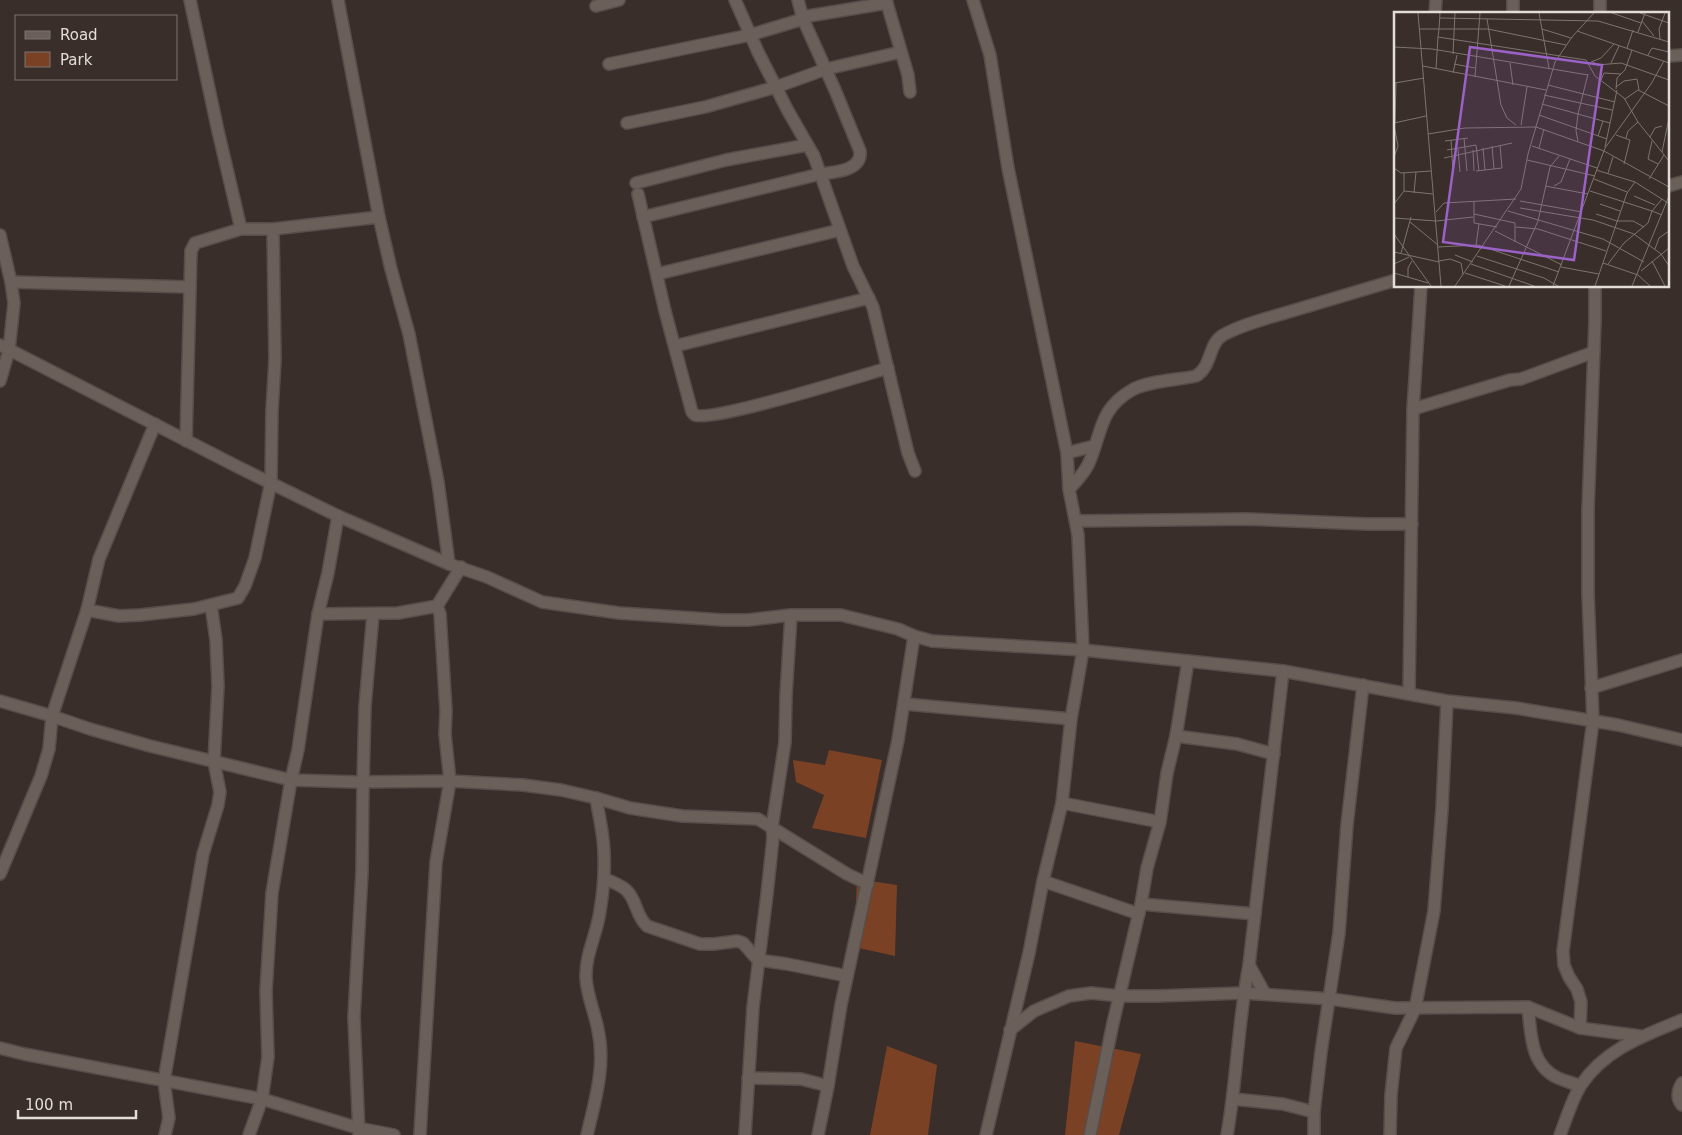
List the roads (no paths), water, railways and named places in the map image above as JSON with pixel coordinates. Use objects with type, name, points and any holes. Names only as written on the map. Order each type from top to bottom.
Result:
[{"type":"street","points":[[190,0],[221,147],[241,229]]},
{"type":"street","points":[[338,0],[379,217],[409,334],[438,482],[449,564]]},
{"type":"street","points":[[596,6],[619,0]]},
{"type":"street","points":[[735,0],[776,87],[814,156],[852,266],[873,306],[908,453],[915,471]]},
{"type":"street","points":[[643,217],[856,166],[860,158],[860,151],[803,18],[798,0]]},
{"type":"street","points":[[973,0],[990,55],[1008,168],[1067,453],[1069,489],[1076,521],[1083,650],[1071,719],[1062,803],[986,1135]]},
{"type":"street","points":[[609,64],[750,35],[803,18],[887,2],[908,75],[910,92]]},
{"type":"street","points":[[627,123],[696,109],[776,87],[826,68],[901,52]]},
{"type":"street","points":[[807,145],[726,160],[637,189],[692,412],[698,416],[750,407],[888,368]]},
{"type":"street","points":[[186,441],[191,251],[195,242],[241,229],[273,229],[379,217]]},
{"type":"street","points":[[87,610],[120,616],[211,605],[238,598],[245,586],[255,558],[271,482],[275,360],[273,229]]},
{"type":"street","points":[[657,274],[840,230]]},
{"type":"street","points":[[0,235],[14,303],[4,348],[0,381]]},
{"type":"street","points":[[1069,489],[1080,478],[1088,465],[1100,426],[1108,412],[1121,398],[1133,389],[1201,374],[1210,359],[1215,342],[1221,336],[1263,320],[1394,281]]},
{"type":"street","points":[[11,282],[190,287]]},
{"type":"street","points":[[1409,694],[1413,408],[1421,288]]},
{"type":"street","points":[[1580,1028],[1581,1002],[1577,989],[1564,965],[1563,951],[1593,722],[1588,593],[1588,510],[1595,288]]},
{"type":"street","points":[[675,346],[869,298]]},
{"type":"street","points":[[4,348],[338,516],[449,564],[487,577],[549,603],[619,613],[688,618],[748,620],[791,616],[841,615],[898,628],[914,636],[932,641],[1083,650],[1283,671],[1363,684],[1447,701],[1516,708],[1682,740]]},
{"type":"street","points":[[1413,408],[1510,380],[1521,379],[1594,352]]},
{"type":"street","points":[[0,874],[10,854],[41,776],[49,749],[52,716],[87,610],[100,559],[155,424]]},
{"type":"street","points":[[1067,453],[1094,446]]},
{"type":"street","points":[[249,1135],[262,1099],[268,1057],[266,991],[272,893],[291,780],[298,750],[318,614],[328,573],[338,516]]},
{"type":"street","points":[[1076,521],[1248,519],[1412,524]]},
{"type":"street","points":[[318,614],[398,613],[437,606],[461,567]]},
{"type":"street","points":[[165,1135],[169,1118],[164,1081],[204,854],[218,806],[220,792],[214,762],[218,686],[216,640],[211,605]]},
{"type":"street","points":[[420,1135],[436,862],[450,781],[445,734],[446,711],[440,614],[437,606]]},
{"type":"street","points":[[358,1131],[354,1017],[362,872],[366,706],[373,614]]},
{"type":"street","points":[[745,1135],[758,960],[773,838],[772,827],[785,742],[791,616]]},
{"type":"street","points":[[818,1135],[839,1015],[905,704],[914,636]]},
{"type":"street","points":[[1591,688],[1682,660]]},
{"type":"street","points":[[1090,1135],[1111,1032],[1140,909],[1147,868],[1160,822],[1188,661]]},
{"type":"street","points":[[1227,1135],[1233,1099],[1243,993],[1249,965],[1283,671]]},
{"type":"street","points":[[1314,1135],[1314,1112],[1321,1052],[1339,934],[1347,824],[1363,684]]},
{"type":"street","points":[[0,701],[150,746],[291,780],[363,782],[450,781],[523,785],[561,790],[630,808],[682,816],[758,819],[848,874],[868,884]]},
{"type":"street","points":[[1390,1135],[1391,1095],[1396,1048],[1415,1009],[1434,911],[1442,809],[1447,701]]},
{"type":"street","points":[[905,704],[1071,719]]},
{"type":"street","points":[[1176,736],[1237,744],[1274,754]]},
{"type":"street","points":[[587,1135],[599,1085],[601,1062],[599,1032],[586,978],[587,962],[600,913],[604,878],[604,853],[596,798]]},
{"type":"street","points":[[1062,803],[1160,822]]},
{"type":"street","points":[[604,878],[628,892],[641,921],[647,926],[700,944],[737,941],[742,943],[758,960],[847,976]]},
{"type":"street","points":[[1043,881],[1140,909],[1254,914]]},
{"type":"street","points":[[1249,965],[1265,994]]},
{"type":"street","points":[[1010,1030],[1034,1011],[1069,996],[1091,993],[1120,996],[1157,996],[1243,993],[1330,999],[1379,1007],[1415,1009],[1481,1006],[1528,1007],[1580,1028],[1640,1036]]},
{"type":"street","points":[[1528,1007],[1532,1044],[1538,1059],[1547,1071],[1556,1077],[1580,1086]]},
{"type":"street","points":[[1560,1135],[1580,1086],[1610,1054],[1640,1036],[1680,1024]]},
{"type":"street","points":[[0,1048],[262,1099],[358,1131],[394,1135]]},
{"type":"street","points":[[748,1078],[801,1079],[828,1086]]},
{"type":"street","points":[[1682,1083],[1678,1096],[1682,1104]]},
{"type":"street","points":[[1233,1099],[1283,1104],[1314,1112]]}]
